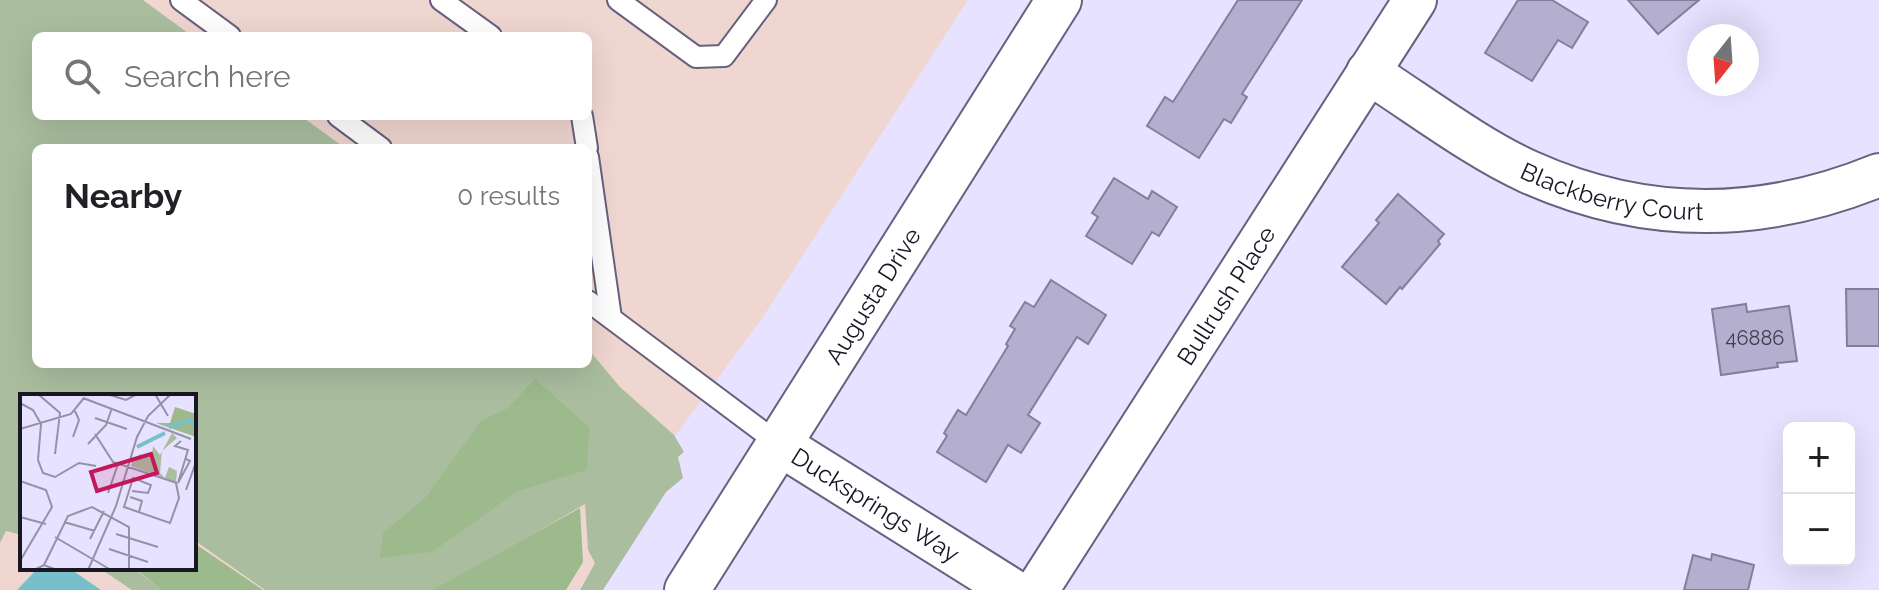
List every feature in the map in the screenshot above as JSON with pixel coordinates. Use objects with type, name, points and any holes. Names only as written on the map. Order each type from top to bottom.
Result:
[{"type":"street","name":"Augusta Drive","points":[[687,590],[1059,0]]},
{"type":"street","name":"Bullrush Place","points":[[1037,590],[1415,0]]},
{"type":"street","name":"Blackberry Court","points":[[1368,72],[1529,172],[1584,193],[1640,206],[1698,212],[1757,210],[1814,199],[1879,175]]},
{"type":"street","name":"Ducksprings Way","points":[[779,444],[1012,590]]},
{"type":"lane","points":[[181,0],[225,32]]},
{"type":"lane","points":[[441,0],[485,32]]},
{"type":"lane","points":[[618,0],[696,57],[724,56],[766,0]]},
{"type":"lane","points":[[343,120],[376,144]]},
{"type":"lane","points":[[583,120],[586,144]]},
{"type":"lane","points":[[592,185],[611,318]]},
{"type":"lane","points":[[592,304],[779,444]]},
{"type":"shaded area","points":[[0,0],[968,0],[761,320],[661,455],[579,590],[0,590]]},
{"type":"shaded area","points":[[0,0],[143,0],[187,32],[32,32],[32,120],[306,120],[340,144],[32,144],[32,368],[592,368],[592,354],[620,387],[674,435],[684,452],[678,457],[683,478],[666,492],[603,590],[580,590],[595,563],[588,550],[585,504],[438,590],[265,590],[196,541],[196,394],[20,394],[20,534],[6,531],[0,543]]},
{"type":"shaded area","points":[[535,379],[589,427],[587,470],[518,491],[432,552],[380,558],[383,533],[425,498],[481,421],[508,408]]},
{"type":"shaded area","points":[[580,508],[583,562],[566,590],[433,590]]},
{"type":"shaded area","points":[[196,544],[263,590],[161,590],[137,570],[196,570]]},
{"type":"shaded area","points":[[36,570],[72,570],[101,590],[17,590]]},
{"type":"shaded area","points":[[102,570],[136,570],[161,590],[132,590]]},
{"type":"building","points":[[1238,0],[1302,0],[1242,94],[1247,97],[1231,123],[1224,119],[1199,158],[1147,126],[1165,97],[1173,102]]},
{"type":"building","points":[[1518,0],[1552,0],[1588,22],[1572,48],[1558,40],[1532,81],[1485,53]]},
{"type":"building","points":[[1628,0],[1699,0],[1658,34]]},
{"type":"building","points":[[1114,178],[1148,199],[1152,191],[1177,207],[1159,236],[1152,232],[1132,264],[1086,236],[1098,217],[1092,213]]},
{"type":"building","points":[[1398,194],[1444,234],[1438,241],[1440,244],[1386,304],[1342,267],[1379,223],[1376,220]]},
{"type":"building","points":[[1051,280],[1106,315],[1088,344],[1077,337],[1028,415],[1040,423],[1021,453],[1008,445],[986,482],[937,452],[958,410],[966,415],[1008,346],[1006,344],[1015,329],[1010,326],[1025,302],[1034,307]]},
{"type":"building","points":[[1846,289],[1879,289],[1879,346],[1847,346]]},
{"type":"building","points":[[1746,304],[1747,312],[1789,306],[1797,361],[1777,363],[1778,367],[1721,375],[1712,309]]},
{"type":"building","points":[[1712,554],[1754,565],[1748,590],[1684,590],[1693,555],[1711,560]]}]
